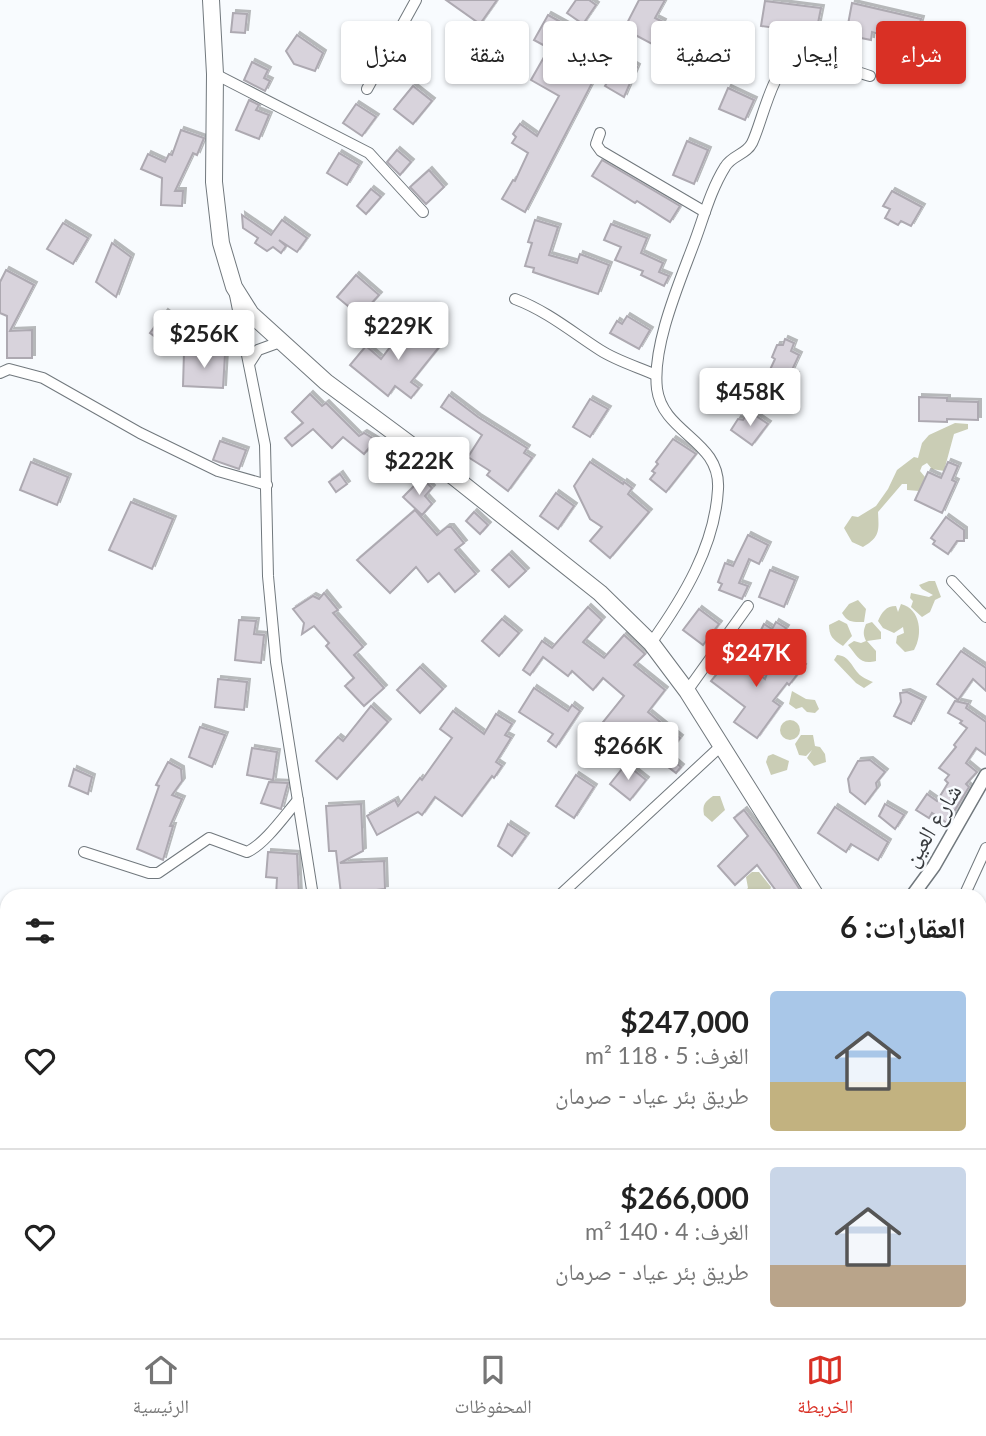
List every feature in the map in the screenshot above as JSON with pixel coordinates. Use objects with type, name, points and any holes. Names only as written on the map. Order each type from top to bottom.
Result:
[{"type":"highway","points":[[211,0],[215,74],[214,182],[221,243],[234,287],[251,314],[326,382],[454,477],[600,593],[651,643],[687,691],[812,889]]},
{"type":"street","points":[[367,89],[416,0]]},
{"type":"street","points":[[651,643],[694,576],[713,524],[718,489],[718,469],[708,453],[669,417],[657,393],[656,375],[666,321],[705,212],[729,160],[751,145],[779,72],[792,59],[809,57],[870,76]]},
{"type":"street","points":[[215,74],[369,153],[424,212]]},
{"type":"street","points":[[600,133],[596,144],[601,151],[705,212]]},
{"type":"street","points":[[234,287],[265,445],[269,588],[276,662],[312,889]]},
{"type":"street","points":[[515,299],[561,322],[603,352],[656,375]]},
{"type":"street","points":[[249,364],[258,351],[280,342]]},
{"type":"street","points":[[0,373],[9,369],[43,378],[139,433],[206,466],[267,485]]},
{"type":"street","points":[[952,581],[986,617]]},
{"type":"street","points":[[687,691],[748,606]]},
{"type":"street","points":[[567,889],[722,745]]},
{"type":"street","name":"شارع العين","points":[[917,889],[934,866],[986,775]]},
{"type":"street","points":[[84,852],[149,873],[158,873],[209,838],[247,852],[276,826],[298,800]]},
{"type":"street","points":[[967,889],[986,848]]},
{"type":"green space","points":[[955,423],[968,424],[968,429],[954,434],[944,471],[932,469],[927,463],[922,466],[920,471],[925,477],[919,491],[907,490],[907,484],[902,484],[878,512],[878,529],[873,540],[863,547],[852,542],[844,528],[852,516],[858,517],[876,506],[897,470],[914,457],[918,458],[922,443],[929,435]]},
{"type":"green space","points":[[935,581],[941,597],[935,600],[930,612],[922,617],[911,607],[913,601],[910,598],[911,593],[929,597],[933,595],[919,585]]},
{"type":"green space","points":[[858,600],[866,609],[864,622],[846,619],[842,613],[849,604]]},
{"type":"green space","points":[[901,604],[913,611],[919,630],[914,650],[905,652],[896,643],[897,636],[904,633],[903,627],[894,633],[883,628],[878,621],[887,608],[896,606],[898,612]]},
{"type":"green space","points":[[839,620],[847,624],[852,636],[843,646],[832,637],[829,629],[829,625]]},
{"type":"green space","points":[[872,622],[881,632],[881,639],[867,641],[876,651],[876,661],[866,662],[848,645],[854,641],[866,641],[865,626]]},
{"type":"green space","points":[[837,655],[847,659],[859,674],[873,682],[864,688],[856,683],[834,660]]},
{"type":"green space","points":[[792,691],[806,699],[815,700],[819,709],[815,713],[807,712],[802,707],[796,709],[789,704]]},
{"type":"green space","points":[[786,720],[794,720],[800,730],[794,740],[786,740],[780,734],[780,726]]},
{"type":"green space","points":[[801,735],[813,735],[815,746],[820,747],[825,754],[826,762],[814,766],[807,758],[812,750],[806,756],[799,755],[795,744]]},
{"type":"green space","points":[[773,754],[789,761],[787,770],[771,775],[766,762],[768,756]]},
{"type":"green space","points":[[713,796],[720,796],[725,810],[712,822],[704,815],[703,808]]},
{"type":"green space","points":[[752,872],[759,872],[770,889],[747,889],[746,877]]},
{"type":"building","points":[[446,0],[497,0],[482,21],[476,21]]},
{"type":"building","points":[[576,0],[589,0],[596,5],[585,21],[579,21],[567,13]]},
{"type":"building","points":[[639,0],[665,0],[655,18],[661,21],[651,21],[651,43],[637,36],[637,21],[628,21]]},
{"type":"building","points":[[765,1],[821,8],[818,21],[769,21],[769,27],[761,26]]},
{"type":"building","points":[[852,3],[921,19],[876,21],[876,33],[872,32],[871,40],[862,38],[862,21],[849,21]]},
{"type":"building","points":[[233,13],[247,14],[245,33],[231,32]]},
{"type":"building","points":[[548,15],[559,21],[545,21]]},
{"type":"building","points":[[543,24],[543,45],[534,40]]},
{"type":"building","points":[[297,35],[323,53],[315,71],[294,64],[286,51]]},
{"type":"building","points":[[543,59],[543,84],[591,84],[525,212],[502,199],[513,180],[515,181],[528,153],[512,143],[516,137],[513,134],[520,124],[537,136],[559,96],[531,80]]},
{"type":"building","points":[[252,62],[268,70],[264,78],[270,81],[265,91],[244,80]]},
{"type":"building","points":[[606,84],[630,84],[624,97],[605,86]]},
{"type":"building","points":[[413,86],[432,101],[413,124],[394,109]]},
{"type":"building","points":[[728,88],[754,100],[745,120],[719,109]]},
{"type":"building","points":[[249,100],[259,105],[256,110],[269,115],[259,139],[236,130]]},
{"type":"building","points":[[356,104],[376,117],[362,136],[343,123]]},
{"type":"building","points":[[181,130],[204,138],[197,155],[193,153],[175,191],[183,191],[182,206],[161,205],[162,178],[141,169],[148,154],[165,162],[169,154],[172,155]]},
{"type":"building","points":[[687,141],[708,150],[694,184],[673,175]]},
{"type":"building","points":[[397,150],[411,162],[400,175],[387,162]]},
{"type":"building","points":[[339,153],[359,165],[347,185],[327,173]]},
{"type":"building","points":[[602,160],[680,206],[670,222],[592,176]]},
{"type":"building","points":[[429,170],[444,187],[426,204],[410,187]]},
{"type":"building","points":[[371,189],[381,197],[366,214],[357,206]]},
{"type":"building","points":[[892,191],[922,207],[911,226],[901,221],[898,225],[885,218],[890,209],[883,206]]},
{"type":"building","points":[[242,215],[271,235],[282,220],[307,238],[297,252],[279,240],[286,246],[281,253],[273,247],[267,251],[255,243],[258,238],[243,228]]},
{"type":"building","points":[[535,220],[558,227],[549,255],[577,263],[580,254],[609,265],[598,294],[533,272],[534,268],[525,266],[532,243],[528,242]]},
{"type":"building","points":[[63,223],[88,238],[73,264],[47,249]]},
{"type":"building","points":[[611,224],[647,238],[641,253],[663,263],[659,272],[669,276],[664,286],[641,275],[643,271],[615,260],[621,247],[604,240]]},
{"type":"building","points":[[112,243],[131,257],[116,297],[96,282]]},
{"type":"building","points":[[6,270],[34,285],[10,331],[32,330],[32,358],[7,358],[7,316],[0,313],[0,282]]},
{"type":"building","points":[[356,275],[379,295],[360,316],[337,297]]},
{"type":"building","points":[[165,312],[185,327],[170,348],[150,333]]},
{"type":"building","points":[[627,316],[650,330],[639,349],[610,333],[617,321],[622,324]]},
{"type":"building","points":[[409,322],[440,346],[411,382],[419,388],[411,398],[395,386],[388,396],[350,365],[366,346],[381,359]]},
{"type":"building","points":[[785,339],[794,343],[791,351],[799,355],[791,372],[796,375],[785,398],[762,387],[775,359],[772,357],[777,345],[783,345]]},
{"type":"building","points":[[184,352],[225,354],[223,388],[183,386]]},
{"type":"building","points":[[310,394],[322,406],[326,403],[359,436],[364,433],[384,445],[374,452],[369,448],[364,454],[343,437],[332,448],[313,429],[292,446],[285,438],[303,423],[292,412]]},
{"type":"building","points":[[449,395],[527,448],[524,453],[532,458],[508,491],[487,475],[490,471],[468,457],[482,435],[441,407]]},
{"type":"building","points":[[919,397],[978,402],[978,420],[919,421]]},
{"type":"building","points":[[590,399],[608,409],[590,437],[573,427]]},
{"type":"building","points":[[749,411],[768,424],[752,445],[731,430],[738,419],[743,420]]},
{"type":"building","points":[[673,439],[696,454],[666,492],[650,479],[655,473],[652,471],[658,464],[656,462]]},
{"type":"building","points":[[220,441],[246,450],[239,469],[213,460]]},
{"type":"building","points":[[31,462],[68,477],[57,505],[20,490]]},
{"type":"building","points":[[590,462],[632,488],[628,494],[649,512],[610,558],[590,541],[602,527],[590,519],[574,486]]},
{"type":"building","points":[[948,462],[958,466],[952,480],[956,482],[942,513],[915,500],[928,472],[941,478]]},
{"type":"building","points":[[340,474],[347,484],[336,492],[329,482]]},
{"type":"building","points":[[422,478],[432,488],[425,496],[432,504],[422,515],[403,497]]},
{"type":"building","points":[[556,493],[574,506],[558,529],[540,516]]},
{"type":"building","points":[[131,502],[173,519],[152,569],[109,550]]},
{"type":"building","points":[[415,510],[437,535],[451,527],[464,543],[455,550],[476,574],[455,592],[439,573],[428,582],[416,567],[390,593],[357,560]]},
{"type":"building","points":[[474,512],[488,525],[480,534],[466,521]]},
{"type":"building","points":[[946,517],[964,530],[964,541],[957,541],[948,554],[933,544],[935,541],[931,538]]},
{"type":"building","points":[[748,535],[768,545],[759,564],[749,559],[739,583],[748,586],[742,599],[719,590],[722,584],[718,582],[725,563],[733,566]]},
{"type":"building","points":[[509,554],[526,571],[509,587],[492,570]]},
{"type":"building","points":[[770,570],[795,580],[784,607],[759,597]]},
{"type":"building","points":[[324,593],[338,610],[333,613],[363,647],[354,655],[384,688],[364,706],[345,686],[354,678],[326,646],[329,643],[314,626],[302,634],[304,623],[293,609],[313,596],[319,599]]},
{"type":"building","points":[[588,607],[602,620],[583,642],[604,658],[624,635],[645,654],[634,665],[665,690],[648,712],[680,738],[667,755],[681,767],[676,773],[628,736],[621,745],[599,727],[624,696],[603,678],[593,690],[572,671],[568,676],[543,657],[530,675],[523,670],[542,641],[552,648]]},
{"type":"building","points":[[699,609],[719,624],[703,645],[683,630]]},
{"type":"building","points":[[502,619],[519,633],[499,656],[482,641]]},
{"type":"building","points":[[239,620],[256,621],[254,634],[264,635],[261,663],[235,660]]},
{"type":"building","points":[[776,622],[786,628],[782,634],[790,639],[785,647],[778,642],[771,654],[771,639],[760,632],[764,624],[772,629]]},
{"type":"building","points":[[961,651],[986,668],[986,691],[973,679],[958,700],[937,684]]},
{"type":"building","points":[[784,653],[803,667],[773,701],[780,706],[757,738],[734,722],[745,707],[711,681],[733,654],[765,679],[772,660]]},
{"type":"building","points":[[420,667],[443,689],[420,713],[397,690]]},
{"type":"building","points":[[218,679],[247,682],[244,710],[215,707]]},
{"type":"building","points":[[534,688],[568,711],[572,705],[580,711],[556,747],[548,741],[553,734],[519,712]]},
{"type":"building","points":[[907,692],[923,700],[911,724],[894,716],[901,702],[900,693]]},
{"type":"building","points":[[955,701],[968,704],[966,708],[986,722],[986,755],[976,748],[966,763],[977,772],[966,784],[969,787],[947,823],[932,813],[929,818],[916,810],[927,794],[937,801],[948,783],[945,780],[949,775],[939,768],[967,728],[960,723],[962,721],[948,713]]},
{"type":"building","points":[[371,706],[388,722],[337,779],[316,761],[338,737],[343,741]]},
{"type":"building","points":[[453,711],[484,734],[496,714],[512,724],[505,735],[511,738],[496,762],[502,766],[462,816],[435,797],[422,815],[418,812],[377,835],[367,816],[395,800],[398,806],[420,778],[422,780],[452,738],[440,729]]},
{"type":"building","points":[[200,727],[225,735],[212,767],[189,757]]},
{"type":"building","points":[[252,748],[277,752],[273,780],[247,775]]},
{"type":"building","points":[[870,760],[885,772],[865,804],[850,792],[848,779],[858,761]]},
{"type":"building","points":[[168,762],[181,769],[182,781],[172,795],[182,799],[170,826],[173,826],[163,860],[137,849],[159,786],[156,785]]},
{"type":"building","points":[[626,764],[646,780],[630,800],[610,784]]},
{"type":"building","points":[[74,769],[92,777],[88,794],[69,786]]},
{"type":"building","points":[[576,775],[594,787],[574,818],[556,806]]},
{"type":"building","points":[[269,782],[288,783],[281,809],[261,803]]},
{"type":"building","points":[[361,804],[363,851],[340,863],[384,861],[385,889],[340,889],[336,851],[329,851],[326,806]]},
{"type":"building","points":[[885,804],[904,815],[895,829],[879,816]]},
{"type":"building","points":[[835,807],[888,842],[878,860],[851,844],[846,852],[818,833]]},
{"type":"building","points":[[744,810],[799,889],[775,889],[757,865],[735,885],[718,866],[748,836],[734,818]]},
{"type":"building","points":[[508,824],[526,836],[512,856],[498,846]]},
{"type":"building","points":[[268,852],[297,854],[299,889],[276,889],[277,878],[266,877]]}]
